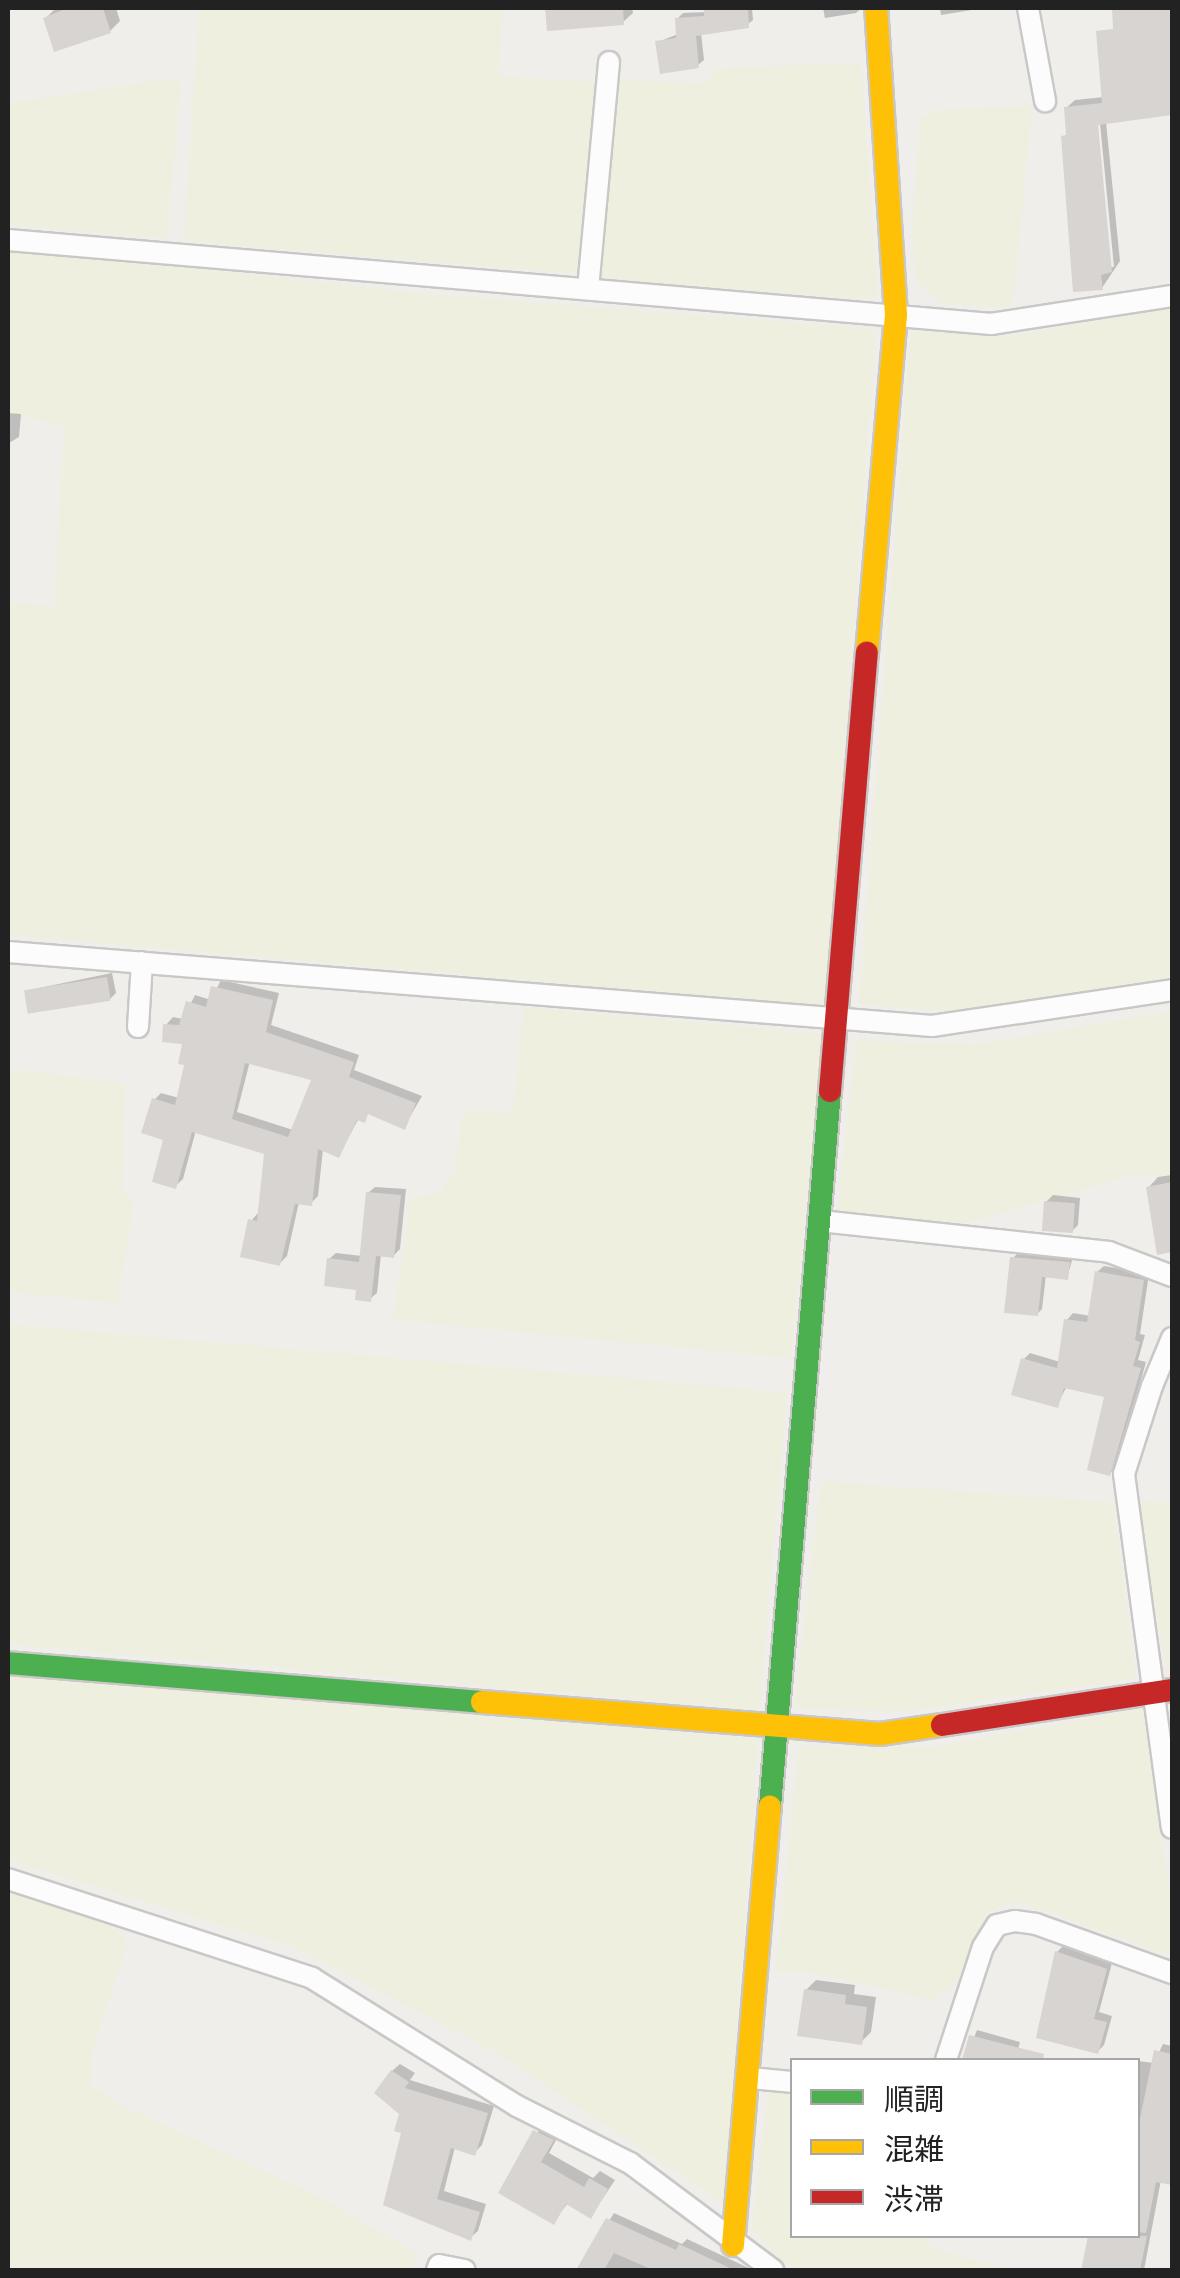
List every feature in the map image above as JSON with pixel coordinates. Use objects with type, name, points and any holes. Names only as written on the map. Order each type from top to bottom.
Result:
[{"type":"street","points":[[733,2245],[896,315],[876,8]]},
{"type":"street","points":[[1028,8],[1045,101]]},
{"type":"street","points":[[588,289],[608,62]]},
{"type":"street","points":[[8,240],[991,324],[1172,296]]},
{"type":"street","points":[[8,952],[835,1019],[954,1025],[1172,990]]},
{"type":"street","points":[[138,1027],[142,962]]},
{"type":"street","points":[[820,1221],[1109,1252],[1172,1276]]},
{"type":"street","points":[[1172,1338],[1124,1474],[1162,1691],[1172,1828]]},
{"type":"street","points":[[8,1663],[880,1734],[1162,1691]]},
{"type":"street","points":[[8,1879],[312,1978],[517,2106],[630,2163],[733,2245],[773,2270]]},
{"type":"street","points":[[947,2058],[983,1947],[997,1925],[1015,1921],[1036,1924],[1172,1973]]},
{"type":"street","points":[[750,2078],[790,2082]]},
{"type":"street","points":[[437,2270],[439,2265],[465,2270]]},
{"type":"green space","points":[[199,8],[503,8],[498,76],[599,82],[581,269],[570,273],[184,241]]},
{"type":"green space","points":[[861,63],[878,295],[869,299],[597,279],[611,80],[709,83],[715,68]]},
{"type":"green space","points":[[175,78],[181,84],[167,238],[8,225],[8,103]]},
{"type":"green space","points":[[1032,106],[1014,296],[1008,307],[943,304],[916,282],[912,233],[920,118],[941,109]]},
{"type":"green space","points":[[8,248],[426,294],[876,329],[825,1006],[8,935],[8,602],[54,606],[64,426],[8,413]]},
{"type":"green space","points":[[1172,308],[1172,977],[954,1012],[859,1004],[910,336],[920,330],[1005,337]]},
{"type":"green space","points":[[524,1007],[823,1034],[791,1358],[393,1320],[411,1198],[441,1193],[455,1166],[463,1110],[513,1113]]},
{"type":"green space","points":[[1172,1011],[1172,1176],[1131,1175],[964,1224],[837,1212],[856,1041],[979,1044]]},
{"type":"green space","points":[[8,1069],[125,1083],[123,1187],[134,1202],[117,1303],[8,1292]]},
{"type":"green space","points":[[8,1324],[787,1392],[759,1710],[8,1644]]},
{"type":"green space","points":[[821,1481],[1113,1502],[1136,1679],[909,1711],[794,1709]]},
{"type":"green space","points":[[1135,1501],[1172,1502],[1172,1672],[1168,1673]]},
{"type":"green space","points":[[8,1674],[758,1739],[724,2204],[495,2052],[294,1947],[8,1860]]},
{"type":"green space","points":[[1142,1708],[1172,1911],[1172,1951],[1164,1953],[1016,1901],[988,1912],[957,1982],[933,2000],[807,1972],[776,1971],[799,1746],[933,1747]]},
{"type":"green space","points":[[8,1889],[117,1927],[127,1944],[92,2053],[91,2085],[123,2106],[324,2199],[418,2254],[411,2270],[8,2270]]},
{"type":"green space","points":[[768,2091],[790,2093],[790,2238],[930,2238],[930,2247],[1009,2270],[798,2270],[752,2229]]},
{"type":"building","points":[[68,8],[103,8],[111,33],[54,52],[43,18]]},
{"type":"building","points":[[545,8],[623,8],[624,25],[547,31]]},
{"type":"building","points":[[704,8],[748,8],[749,28],[696,36],[699,68],[660,74],[655,41],[676,38],[675,18],[704,16]]},
{"type":"building","points":[[1112,8],[1170,8],[1172,115],[1098,125],[1112,272],[1101,275],[1103,290],[1073,292],[1061,136],[1066,135],[1064,107],[1102,103],[1096,31],[1113,29]]},
{"type":"building","points":[[107,977],[111,1001],[28,1014],[24,990]]},
{"type":"building","points":[[211,986],[273,1000],[266,1032],[354,1062],[349,1077],[416,1103],[405,1130],[368,1114],[365,1123],[357,1120],[339,1158],[318,1149],[312,1206],[295,1204],[280,1266],[240,1257],[248,1219],[257,1221],[264,1154],[192,1132],[176,1189],[152,1182],[163,1140],[141,1133],[152,1098],[175,1105],[184,1065],[178,1064],[182,1044],[162,1042],[163,1024],[179,1025],[186,1001],[206,1007]],"holes":[[[245,1063],[311,1080],[288,1137],[232,1119]]]},
{"type":"building","points":[[1172,1182],[1172,1252],[1157,1255],[1146,1187]]},
{"type":"building","points":[[366,1192],[401,1195],[394,1258],[376,1256],[371,1302],[355,1300],[356,1290],[324,1286],[327,1258],[359,1262]]},
{"type":"building","points":[[1044,1201],[1075,1203],[1073,1233],[1042,1231]]},
{"type":"building","points":[[1010,1257],[1070,1262],[1068,1280],[1042,1277],[1038,1316],[1004,1313]]},
{"type":"building","points":[[1095,1271],[1144,1280],[1135,1340],[1140,1342],[1133,1366],[1141,1368],[1110,1476],[1087,1470],[1104,1397],[1064,1388],[1058,1408],[1011,1395],[1021,1358],[1057,1368],[1064,1319],[1087,1322]]},
{"type":"building","points":[[1055,1951],[1107,1969],[1094,2019],[1107,2022],[1098,2054],[1036,2038]]},
{"type":"building","points":[[804,1989],[846,1995],[845,2004],[867,2007],[862,2045],[797,2036]]},
{"type":"building","points":[[969,2035],[1044,2054],[1043,2058],[963,2058]]},
{"type":"building","points":[[1154,2050],[1172,2054],[1172,2185],[1156,2182],[1146,2233],[1140,2232],[1140,2119]]},
{"type":"building","points":[[391,2070],[409,2082],[405,2088],[488,2113],[475,2156],[451,2148],[437,2199],[480,2212],[471,2241],[383,2205],[401,2133],[394,2131],[399,2114],[374,2093]]},
{"type":"building","points":[[533,2130],[554,2140],[541,2162],[584,2187],[589,2178],[608,2189],[591,2219],[566,2204],[554,2225],[498,2193]]},
{"type":"building","points":[[606,2218],[676,2250],[679,2244],[734,2270],[653,2270],[614,2253],[604,2270],[576,2270]]},
{"type":"building","points":[[1147,2236],[1140,2270],[1081,2270],[1088,2238]]},
{"type":"traffic: fast","points":[[770,1807],[830,1091]]},
{"type":"traffic: fast","points":[[8,1663],[482,1702]]},
{"type":"traffic: slow","points":[[867,653],[896,315],[876,8]]},
{"type":"traffic: slow","points":[[482,1702],[880,1734],[942,1725]]},
{"type":"traffic: slow","points":[[733,2245],[770,1807]]},
{"type":"traffic: jam","points":[[830,1091],[867,653]]},
{"type":"traffic: jam","points":[[942,1725],[1172,1690]]}]
